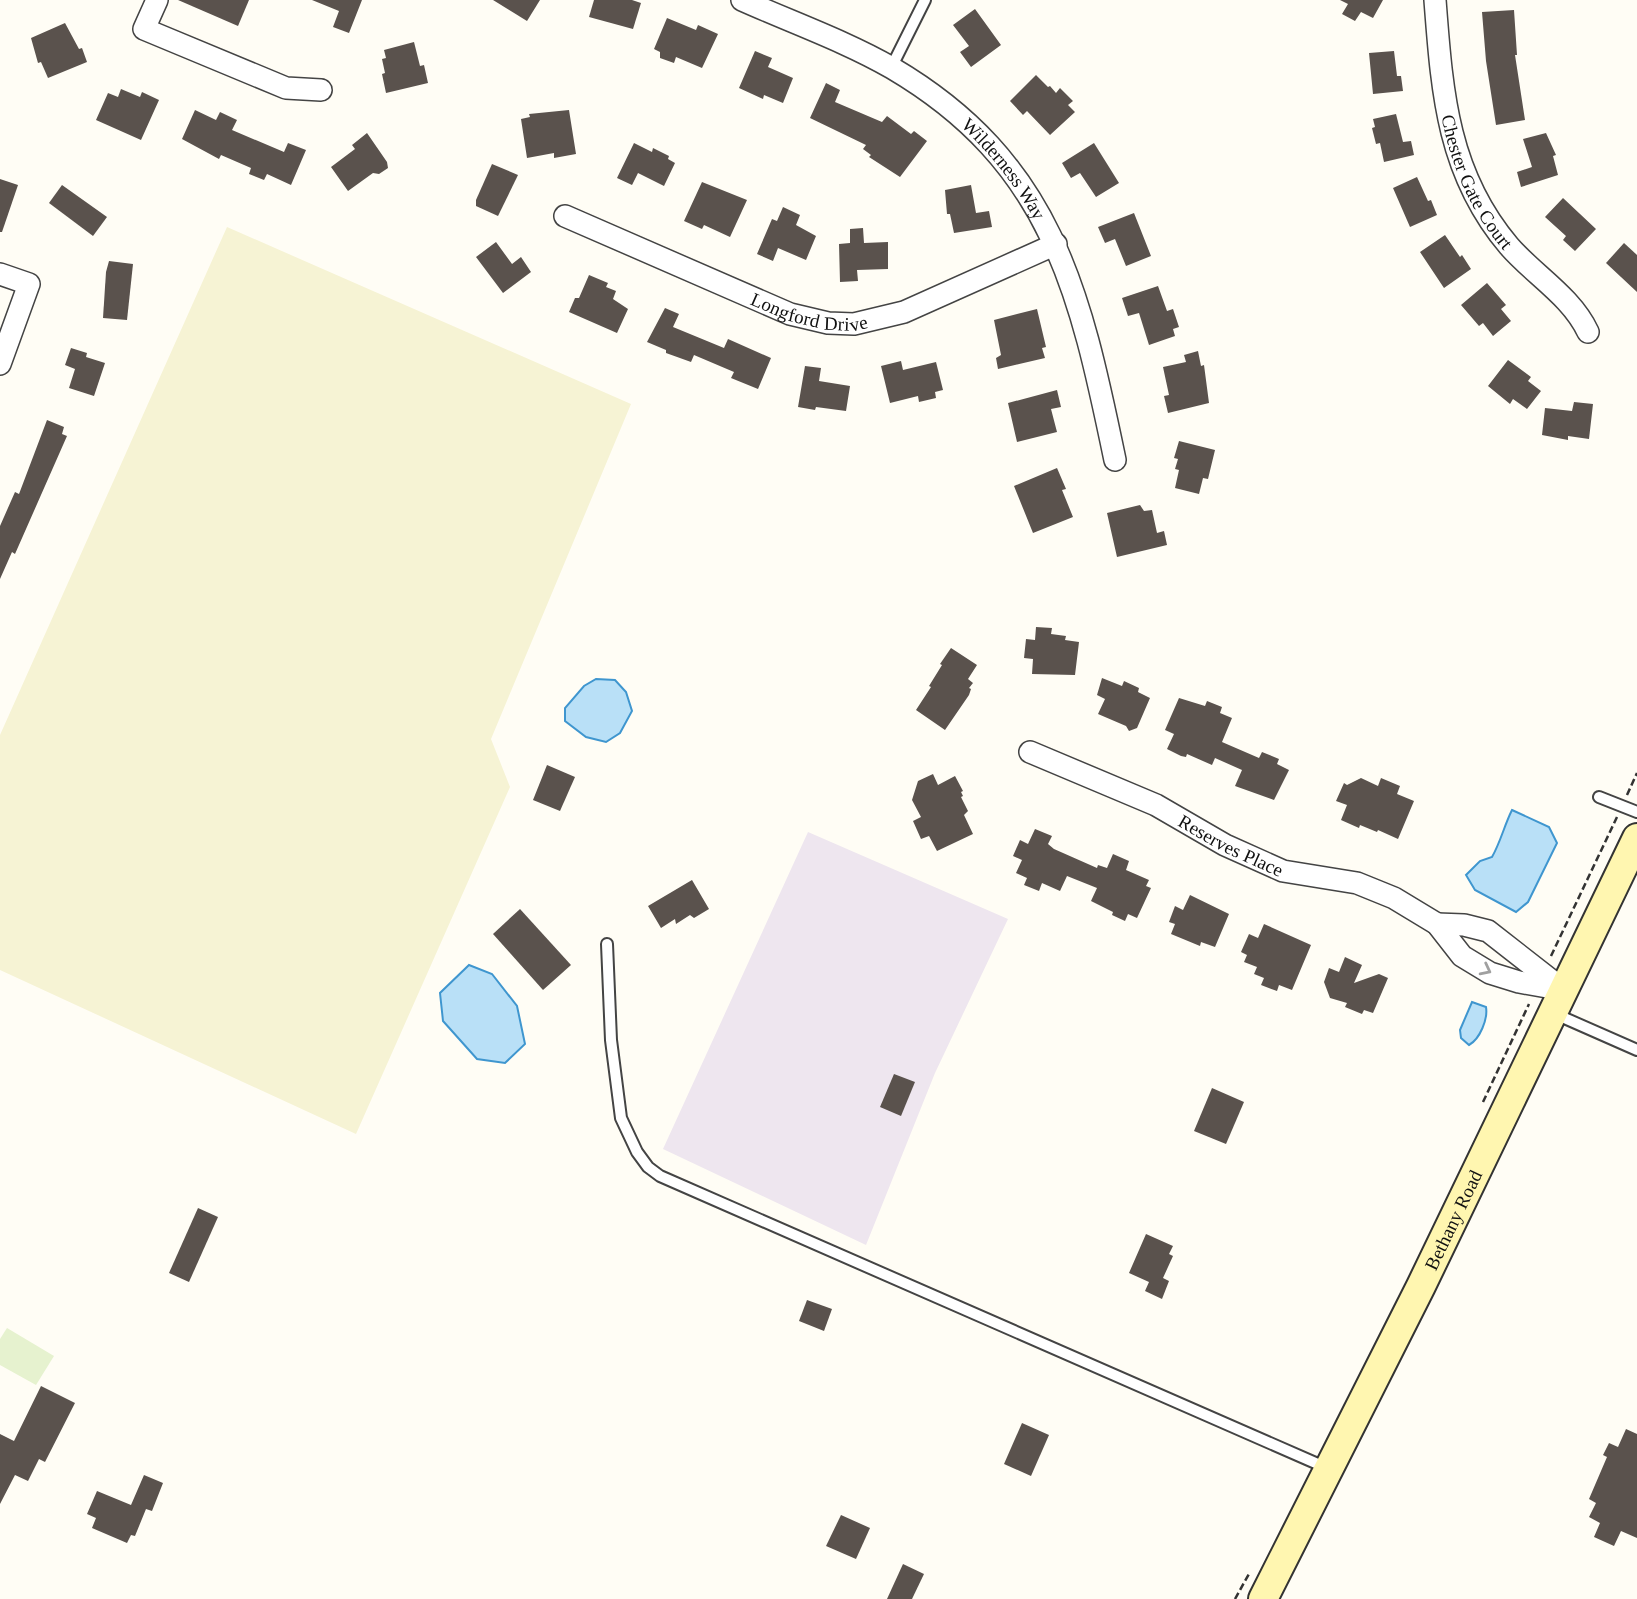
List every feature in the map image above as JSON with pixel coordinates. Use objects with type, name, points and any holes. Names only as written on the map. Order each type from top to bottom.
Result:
[{"type":"main road","name":"Bethany Road","points":[[1263,1599],[1421,1286],[1637,838]]},
{"type":"street","points":[[157,0],[144,29],[286,88],[321,90]]},
{"type":"street","name":"Wilderness Way","points":[[742,0],[891,68],[934,95],[982,136],[1030,196],[1056,244],[1072,288],[1105,410],[1115,460]]},
{"type":"street","name":"Chester Gate Court","points":[[1434,0],[1447,114],[1465,175],[1496,230],[1567,302],[1588,332]]},
{"type":"street","name":"Longford Drive","points":[[565,216],[790,314],[828,323],[854,324],[904,312],[1056,244]]},
{"type":"street","points":[[0,274],[29,284],[0,364]]},
{"type":"street","name":"Reserves Place","points":[[1030,752],[1156,805],[1225,845],[1283,871],[1357,883],[1394,898],[1437,924],[1462,956],[1490,974],[1519,982],[1559,1002]]},
{"type":"street","name":"Reserves Place","points":[[1437,924],[1464,925],[1488,931],[1559,1002]]},
{"type":"lane","points":[[891,68],[925,0]]},
{"type":"lane","points":[[1599,797],[1637,812]]},
{"type":"lane","points":[[607,944],[611,1040],[621,1118],[637,1153],[648,1167],[660,1176],[1329,1469]]},
{"type":"lane","points":[[1559,1002],[1637,1050]]},
{"type":"path","points":[[1552,954],[1637,773]]},
{"type":"shaded area","points":[[227,227],[631,404],[491,739],[510,787],[356,1134],[0,970],[0,735]]},
{"type":"shaded area","points":[[808,832],[1008,919],[935,1073],[866,1245],[663,1149]]},
{"type":"green space","points":[[7,1328],[54,1356],[36,1385],[0,1365],[0,1339]]},
{"type":"water","points":[[596,679],[615,680],[626,692],[632,711],[620,733],[606,742],[586,737],[565,721],[565,708],[584,686]]},
{"type":"water","points":[[1512,810],[1549,827],[1557,843],[1528,902],[1516,912],[1475,890],[1466,875],[1480,861],[1492,857]]},
{"type":"water","points":[[469,965],[492,974],[517,1006],[525,1044],[505,1063],[477,1059],[443,1021],[440,993]]},
{"type":"water","points":[[1472,1002],[1486,1007],[1486,1012],[1480,1034],[1469,1045],[1461,1038],[1460,1030]]},
{"type":"building","points":[[178,0],[249,0],[238,26]]},
{"type":"building","points":[[312,0],[362,0],[349,33],[333,27],[339,11]]},
{"type":"building","points":[[493,0],[540,0],[527,21]]},
{"type":"building","points":[[594,0],[632,0],[641,3],[633,29],[589,17]]},
{"type":"building","points":[[1340,0],[1383,0],[1373,18],[1361,12],[1355,21],[1342,14],[1348,4]]},
{"type":"building","points":[[975,9],[1001,45],[971,67],[960,52],[969,46],[953,25]]},
{"type":"building","points":[[1514,10],[1515,55],[1525,120],[1496,125],[1482,12]]},
{"type":"building","points":[[667,18],[696,30],[698,25],[718,34],[702,68],[676,57],[674,63],[660,58],[660,52],[654,49]]},
{"type":"building","points":[[65,23],[79,49],[82,48],[87,62],[48,78],[41,62],[38,63],[31,38]]},
{"type":"building","points":[[414,42],[428,83],[386,93],[382,74],[385,73],[382,59],[386,58],[384,50]]},
{"type":"building","points":[[755,51],[772,58],[768,67],[793,78],[783,103],[764,95],[763,99],[739,88]]},
{"type":"building","points":[[1394,51],[1397,76],[1401,76],[1403,91],[1373,94],[1369,53]]},
{"type":"building","points":[[1036,75],[1056,93],[1060,88],[1073,101],[1068,105],[1075,112],[1050,135],[1027,111],[1023,115],[1010,101]]},
{"type":"building","points":[[826,83],[840,90],[835,102],[882,122],[887,116],[911,134],[914,131],[927,141],[900,177],[869,157],[871,155],[863,149],[866,145],[810,118]]},
{"type":"building","points":[[121,89],[140,97],[142,92],[159,100],[141,140],[96,120],[108,93],[118,97]]},
{"type":"building","points":[[195,110],[216,120],[220,112],[237,120],[232,130],[284,152],[288,143],[306,150],[291,185],[267,174],[264,180],[249,174],[251,168],[221,155],[219,159],[182,139]]},
{"type":"building","points":[[569,110],[576,154],[554,158],[554,153],[527,158],[521,119],[530,117],[529,114]]},
{"type":"building","points":[[1396,114],[1403,142],[1411,141],[1414,155],[1384,162],[1380,143],[1376,144],[1373,119]]},
{"type":"building","points":[[367,133],[387,162],[388,168],[379,174],[373,173],[348,191],[331,167],[355,149],[352,145]]},
{"type":"building","points":[[1546,133],[1556,155],[1553,156],[1558,175],[1521,187],[1517,172],[1532,167],[1523,139]]},
{"type":"building","points":[[634,143],[652,152],[653,148],[669,156],[668,159],[675,163],[664,186],[638,173],[632,185],[617,178]]},
{"type":"building","points":[[1094,143],[1119,183],[1096,197],[1080,173],[1071,178],[1062,163]]},
{"type":"building","points":[[492,164],[518,175],[498,216],[476,206],[476,200]]},
{"type":"building","points":[[1417,177],[1437,215],[1410,227],[1393,188]]},
{"type":"building","points":[[0,179],[18,185],[2,232],[0,232]]},
{"type":"building","points":[[702,182],[747,200],[730,237],[704,225],[702,229],[684,221]]},
{"type":"building","points":[[62,185],[107,217],[93,236],[49,203]]},
{"type":"building","points":[[971,185],[976,213],[989,211],[992,227],[954,233],[950,214],[947,214],[945,190]]},
{"type":"building","points":[[1563,198],[1596,229],[1575,251],[1563,240],[1566,236],[1545,217]]},
{"type":"building","points":[[783,207],[800,215],[796,225],[816,236],[806,260],[778,248],[773,261],[757,254],[772,219],[777,221]]},
{"type":"building","points":[[1134,213],[1151,256],[1126,266],[1115,239],[1105,243],[1098,227]]},
{"type":"building","points":[[863,228],[864,243],[888,242],[888,269],[857,270],[858,281],[840,282],[839,244],[850,243],[850,229]]},
{"type":"building","points":[[1445,235],[1471,269],[1444,288],[1420,252]]},
{"type":"building","points":[[496,242],[512,264],[521,257],[531,272],[503,293],[476,257]]},
{"type":"building","points":[[1624,243],[1637,255],[1637,292],[1606,263]]},
{"type":"building","points":[[109,261],[133,264],[127,320],[103,318]]},
{"type":"building","points":[[589,275],[608,283],[606,287],[616,291],[613,299],[628,309],[617,333],[569,312],[575,298],[579,298]]},
{"type":"building","points":[[1487,283],[1506,305],[1501,309],[1511,321],[1493,336],[1483,323],[1479,326],[1461,305]]},
{"type":"building","points":[[1158,286],[1167,311],[1173,309],[1179,327],[1173,329],[1175,336],[1149,345],[1139,313],[1128,316],[1122,298]]},
{"type":"building","points":[[665,308],[679,314],[673,327],[724,348],[728,339],[771,358],[758,389],[731,378],[734,372],[694,355],[691,362],[666,353],[666,350],[647,342]]},
{"type":"building","points":[[1037,309],[1046,347],[1042,348],[1045,358],[998,369],[996,358],[1001,355],[994,320]]},
{"type":"building","points":[[71,348],[87,353],[86,357],[105,363],[94,396],[69,388],[75,369],[65,365]]},
{"type":"building","points":[[1198,351],[1201,366],[1204,365],[1209,403],[1168,413],[1164,396],[1169,395],[1163,367],[1186,362],[1184,355]]},
{"type":"building","points":[[1508,360],[1531,377],[1528,381],[1541,391],[1527,409],[1513,399],[1510,404],[1488,386]]},
{"type":"building","points":[[901,361],[903,370],[936,362],[943,390],[935,392],[936,398],[919,402],[918,396],[890,403],[881,366]]},
{"type":"building","points":[[805,366],[821,368],[819,381],[850,386],[846,411],[798,407]]},
{"type":"building","points":[[1057,390],[1061,407],[1051,409],[1057,432],[1017,442],[1008,403]]},
{"type":"building","points":[[1574,402],[1593,404],[1589,439],[1568,436],[1568,440],[1542,435],[1545,408],[1572,411]]},
{"type":"building","points":[[47,420],[64,427],[62,434],[67,436],[15,554],[12,552],[0,579],[0,526],[15,492],[19,494]]},
{"type":"building","points":[[1179,441],[1215,450],[1208,479],[1203,478],[1199,494],[1175,488],[1179,470],[1175,469],[1178,459],[1174,458]]},
{"type":"building","points":[[1057,468],[1073,517],[1033,533],[1014,486]]},
{"type":"building","points":[[1140,505],[1144,511],[1152,510],[1157,533],[1164,531],[1167,545],[1117,557],[1107,513]]},
{"type":"building","points":[[1036,627],[1052,628],[1051,634],[1066,636],[1065,640],[1079,642],[1075,675],[1032,674],[1033,659],[1024,658],[1026,639],[1035,640]]},
{"type":"building","points":[[951,648],[977,665],[968,679],[973,683],[969,688],[969,695],[945,730],[916,710]]},
{"type":"building","points":[[1102,678],[1122,686],[1124,681],[1139,688],[1138,692],[1150,698],[1137,728],[1129,731],[1126,726],[1098,714],[1105,699],[1097,695]]},
{"type":"building","points":[[1179,698],[1205,706],[1207,701],[1222,707],[1220,713],[1232,718],[1222,742],[1259,758],[1262,752],[1279,759],[1277,764],[1289,770],[1274,800],[1235,786],[1242,770],[1215,758],[1212,765],[1167,749],[1174,734],[1165,730]]},
{"type":"building","points":[[547,765],[575,777],[560,811],[533,800]]},
{"type":"building","points":[[933,774],[938,785],[955,776],[963,791],[961,797],[968,811],[964,815],[973,834],[937,851],[929,836],[921,839],[913,821],[921,817],[912,800],[918,781]]},
{"type":"building","points":[[1361,778],[1378,786],[1381,778],[1400,786],[1397,794],[1414,801],[1398,839],[1378,830],[1377,832],[1360,825],[1359,828],[1341,820],[1347,805],[1336,801],[1344,783],[1347,785]]},
{"type":"building","points":[[1035,829],[1052,836],[1048,844],[1054,849],[1097,868],[1098,865],[1107,868],[1113,854],[1129,861],[1126,870],[1149,880],[1146,886],[1151,888],[1137,918],[1128,914],[1125,921],[1112,915],[1113,912],[1091,901],[1097,888],[1067,876],[1060,891],[1042,883],[1039,891],[1024,885],[1027,878],[1016,873],[1022,860],[1013,856],[1020,840],[1028,844]]},
{"type":"building","points":[[692,880],[709,909],[694,918],[690,915],[676,924],[675,919],[661,928],[648,906]]},
{"type":"building","points":[[1190,895],[1229,914],[1215,947],[1201,942],[1200,946],[1171,934],[1175,924],[1169,922],[1175,906],[1183,910]]},
{"type":"building","points":[[520,909],[571,965],[543,990],[493,934]]},
{"type":"building","points":[[1264,924],[1311,945],[1292,990],[1279,985],[1277,991],[1261,985],[1264,978],[1254,974],[1257,967],[1244,962],[1247,955],[1241,952],[1249,934],[1258,938]]},
{"type":"building","points":[[1345,957],[1362,965],[1354,983],[1379,974],[1388,978],[1373,1013],[1364,1010],[1362,1014],[1345,1007],[1347,1003],[1330,998],[1324,982],[1329,968],[1339,972]]},
{"type":"building","points":[[894,1074],[915,1082],[901,1116],[880,1107]]},
{"type":"building","points":[[1212,1088],[1244,1102],[1226,1144],[1194,1131]]},
{"type":"building","points":[[198,1208],[218,1217],[189,1282],[169,1273]]},
{"type":"building","points":[[1146,1234],[1173,1246],[1169,1254],[1173,1256],[1163,1278],[1169,1281],[1162,1299],[1145,1291],[1149,1282],[1129,1273]]},
{"type":"building","points":[[807,1300],[832,1309],[824,1331],[799,1321]]},
{"type":"building","points":[[41,1386],[75,1403],[45,1462],[39,1459],[28,1481],[15,1475],[0,1504],[0,1434],[14,1441]]},
{"type":"building","points":[[1022,1423],[1049,1435],[1031,1476],[1004,1464]]},
{"type":"building","points":[[1626,1429],[1637,1434],[1637,1538],[1621,1531],[1614,1546],[1594,1537],[1600,1523],[1589,1517],[1596,1503],[1589,1499],[1607,1457],[1603,1455],[1609,1443],[1618,1447]]},
{"type":"building","points":[[144,1475],[163,1483],[152,1511],[146,1509],[135,1536],[131,1535],[127,1543],[92,1528],[96,1518],[87,1514],[97,1491],[131,1505]]},
{"type":"building","points":[[841,1515],[870,1528],[856,1559],[826,1546]]},
{"type":"building","points":[[903,1564],[924,1574],[912,1599],[887,1599]]}]
